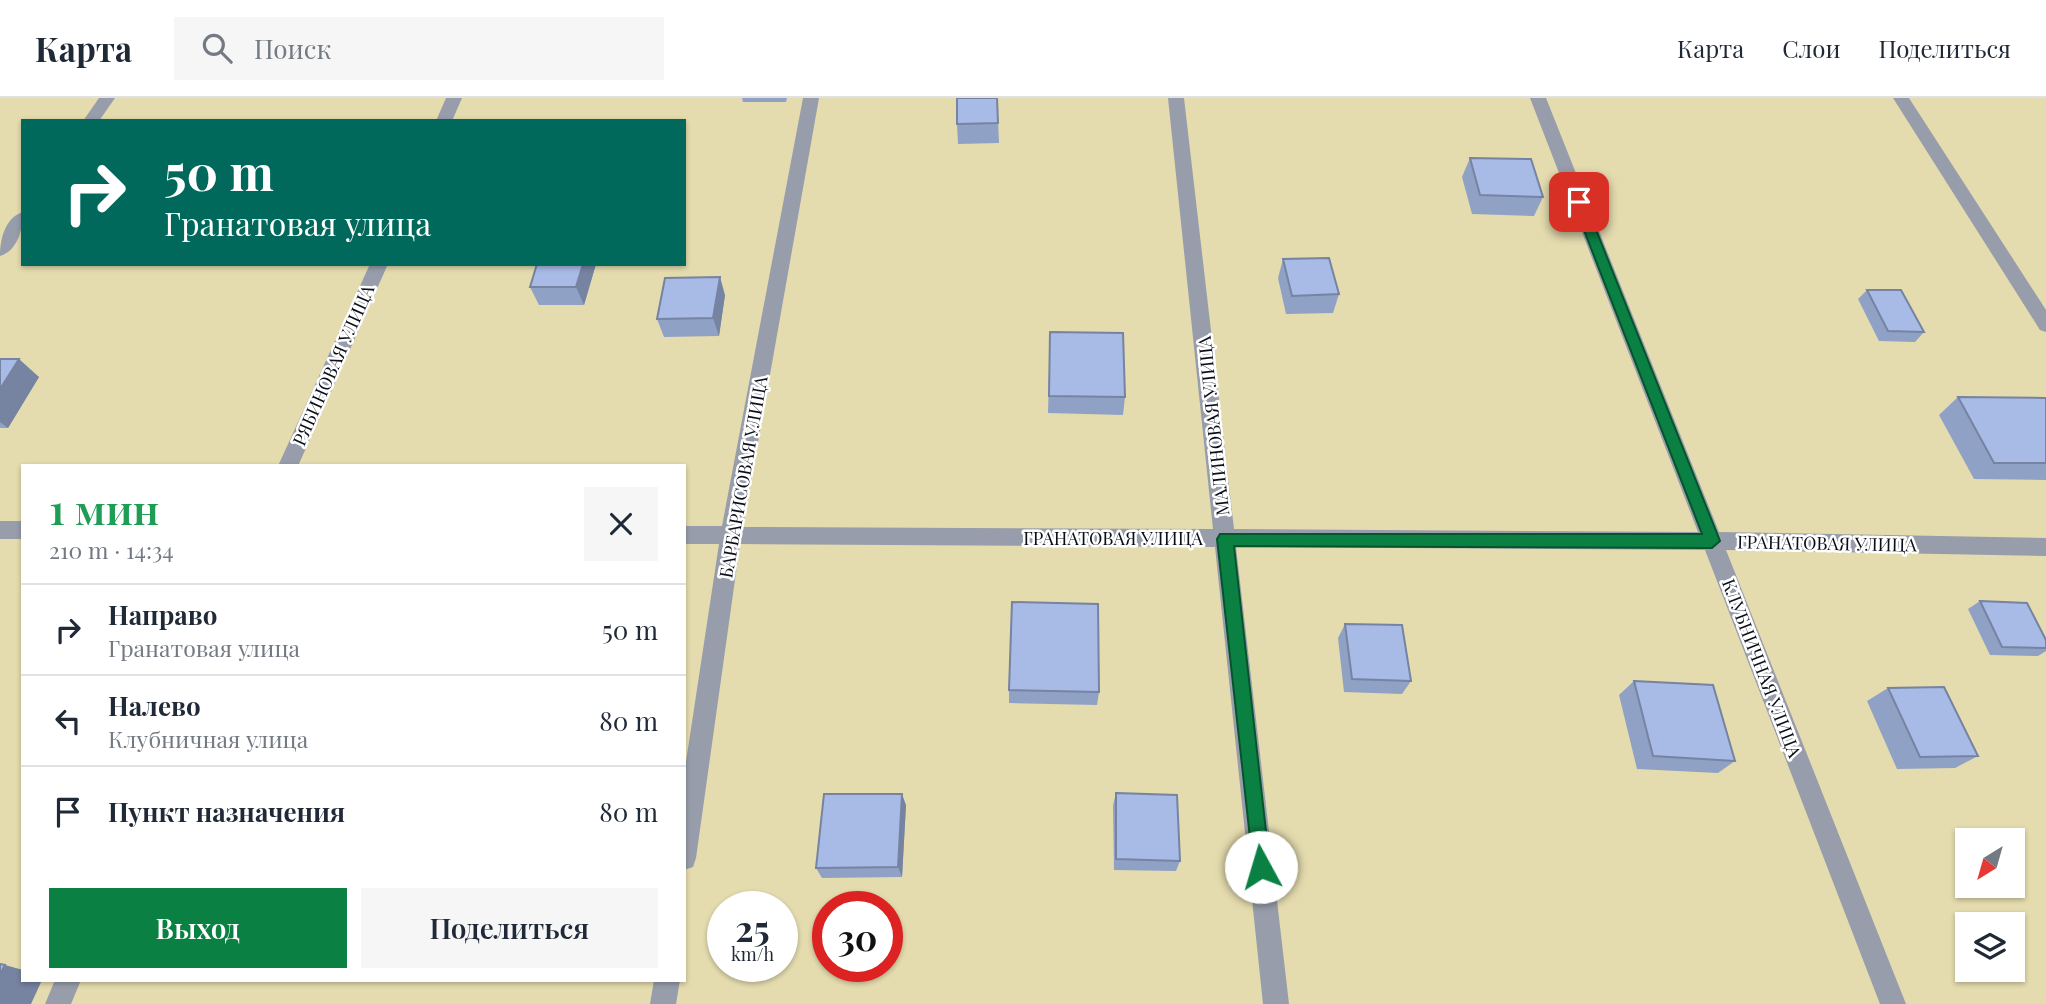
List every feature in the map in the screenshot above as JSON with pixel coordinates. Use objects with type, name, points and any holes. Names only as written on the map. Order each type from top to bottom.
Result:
[{"type":"street","points":[[92,119],[107,98]]},
{"type":"street","points":[[445,119],[454,98]]},
{"type":"street","name":"БАРБАРИСОВАЯ УЛИЦА","points":[[686,844],[731,535],[811,98]]},
{"type":"street","name":"МАЛИНОВАЯ УЛИЦА","points":[[1176,98],[1276,1004]]},
{"type":"street","name":"КЛУБНИЧНАЯ УЛИЦА","points":[[1538,98],[1892,1004]]},
{"type":"street","points":[[1901,98],[2046,325]]},
{"type":"street","points":[[0,250],[21,221]]},
{"type":"street","name":"РЯБИНОВАЯ УЛИЦА","points":[[289,464],[378,266]]},
{"type":"street","points":[[0,530],[21,530]]},
{"type":"street","name":"ГРАНАТОВАЯ УЛИЦА","points":[[686,535],[1712,541],[2046,547]]},
{"type":"street","points":[[58,1004],[67,982]]},
{"type":"street","points":[[663,1004],[667,982]]},
{"type":"shaded area","points":[[0,98],[2046,98],[2046,1004],[0,1004]]},
{"type":"building","points":[[957,98],[997,98],[998,123],[957,124]]},
{"type":"building","points":[[1470,158],[1531,159],[1543,197],[1480,195]]},
{"type":"building","points":[[1329,258],[1339,294],[1292,296],[1283,259]]},
{"type":"building","points":[[536,266],[582,266],[576,287],[530,287]]},
{"type":"building","points":[[720,277],[713,318],[657,319],[665,278]]},
{"type":"building","points":[[1867,290],[1901,290],[1924,332],[1888,331]]},
{"type":"building","points":[[1050,332],[1123,333],[1125,397],[1049,396]]},
{"type":"building","points":[[0,359],[19,359],[0,389]]},
{"type":"building","points":[[1958,397],[2046,398],[2046,463],[1994,463]]},
{"type":"building","points":[[1980,601],[2027,603],[2046,640],[2046,648],[2002,647]]},
{"type":"building","points":[[1012,602],[1098,604],[1099,692],[1009,690]]},
{"type":"building","points":[[1345,624],[1402,625],[1411,681],[1352,679]]},
{"type":"building","points":[[1634,681],[1713,685],[1735,761],[1653,756]]},
{"type":"building","points":[[1944,687],[1978,756],[1920,757],[1888,688]]},
{"type":"building","points":[[1116,793],[1177,795],[1180,861],[1116,859]]},
{"type":"building","points":[[824,794],[902,794],[898,867],[816,868]]},
{"type":"route","points":[[1261,867],[1225,539],[1712,541],[1579,202]]}]
